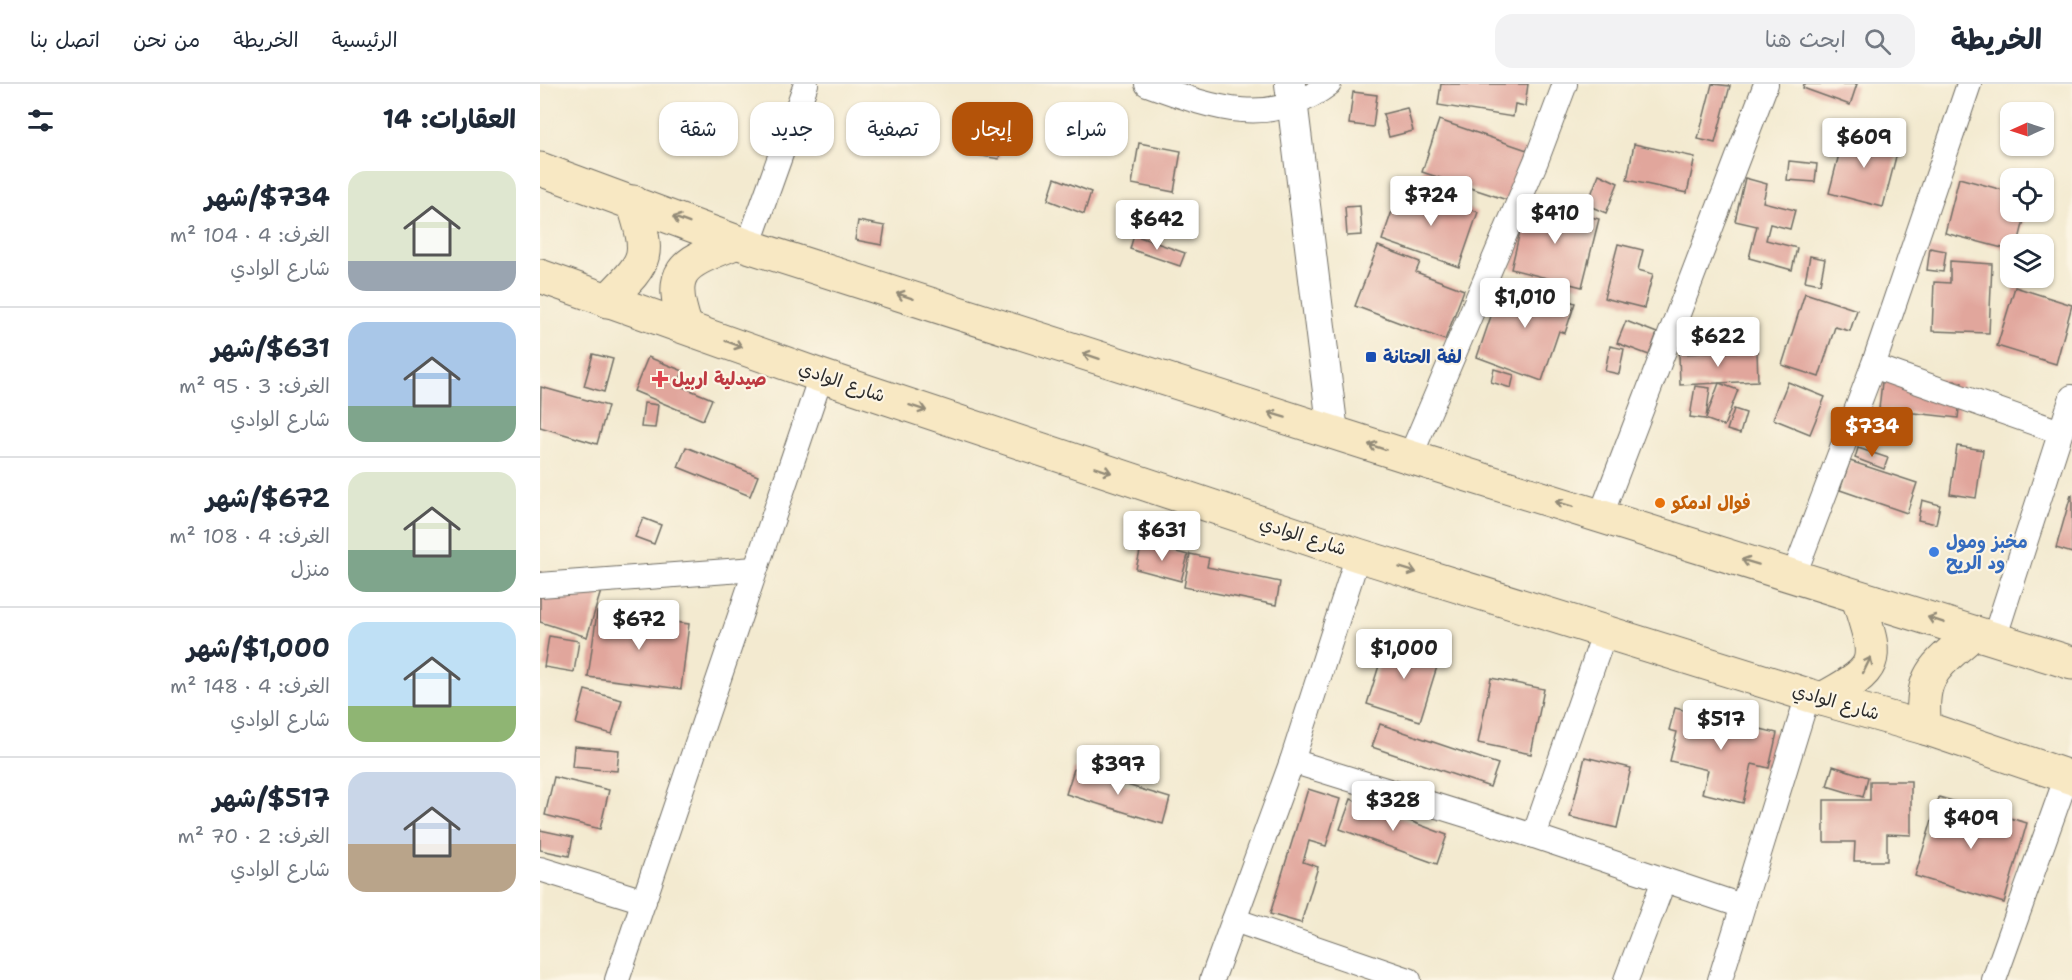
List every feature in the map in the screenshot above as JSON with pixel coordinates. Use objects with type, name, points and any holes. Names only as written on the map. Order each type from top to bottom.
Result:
[{"type":"main road","points":[[540,168],[743,244],[1410,458],[1601,515],[1794,575],[1858,598],[1912,612],[2072,663]]},
{"type":"main road","points":[[607,301],[631,276],[640,263],[645,248],[633,202]]},
{"type":"main road","points":[[686,327],[677,301],[676,287],[680,276],[691,262],[743,244]]},
{"type":"main road","name":"شارع الوادي","points":[[540,276],[821,376],[1358,555],[1815,697],[1925,728],[2069,777]]},
{"type":"main road","points":[[1815,697],[1851,683],[1864,674],[1871,662],[1872,649],[1858,598]]},
{"type":"main road","points":[[1925,728],[1922,703],[1928,678],[1984,636]]},
{"type":"street","points":[[743,244],[806,84]]},
{"type":"street","points":[[1147,84],[1196,102],[1251,111],[1291,95],[1329,84]]},
{"type":"street","points":[[1410,458],[1536,161],[1565,84]]},
{"type":"street","points":[[1601,515],[1766,84]]},
{"type":"street","points":[[1794,575],[1873,366],[1969,84]]},
{"type":"street","points":[[1291,95],[1333,432]]},
{"type":"street","points":[[1873,366],[2060,432]]},
{"type":"street","points":[[617,980],[821,376]]},
{"type":"street","points":[[1984,636],[2072,397]]},
{"type":"street","points":[[1212,980],[1292,760],[1358,555]]},
{"type":"street","points":[[540,585],[755,569]]},
{"type":"street","points":[[1534,836],[1605,631]]},
{"type":"street","points":[[1720,980],[1742,906],[1815,697]]},
{"type":"street","points":[[1292,760],[1534,836],[1742,906]]},
{"type":"street","points":[[1994,980],[2069,777]]},
{"type":"street","points":[[540,869],[644,901]]},
{"type":"street","points":[[1626,980],[1664,880]]},
{"type":"street","points":[[1234,920],[1409,980]]},
{"type":"building","points":[[1441,84],[1528,84],[1525,106],[1515,104],[1513,117],[1438,105]]},
{"type":"building","points":[[1712,84],[1730,86],[1715,143],[1698,139]]},
{"type":"building","points":[[1804,84],[1857,84],[1850,105],[1803,88]]},
{"type":"building","points":[[1353,92],[1377,95],[1373,127],[1349,124]]},
{"type":"building","points":[[1407,108],[1413,131],[1389,137],[1383,114]]},
{"type":"building","points":[[1439,120],[1527,150],[1510,201],[1422,172]]},
{"type":"building","points":[[1845,131],[1899,145],[1883,207],[1829,193]]},
{"type":"building","points":[[1139,143],[1181,151],[1174,192],[1132,184]]},
{"type":"building","points":[[1634,144],[1695,157],[1687,193],[1627,180]]},
{"type":"building","points":[[982,156],[1000,156],[999,159]]},
{"type":"building","points":[[1789,161],[1817,164],[1815,182],[1787,180]]},
{"type":"building","points":[[1599,174],[1618,183],[1606,213],[1587,205]]},
{"type":"building","points":[[1055,178],[1091,192],[1084,214],[1048,200]]},
{"type":"building","points":[[1745,178],[1767,184],[1763,202],[1795,210],[1790,229],[1770,224],[1766,240],[1797,248],[1792,270],[1749,258],[1757,226],[1735,221]]},
{"type":"building","points":[[1959,178],[2000,189],[2000,222],[2024,222],[2020,234],[2000,234],[2000,247],[1945,233]]},
{"type":"building","points":[[1399,191],[1425,200],[1427,194],[1478,212],[1459,267],[1382,240]]},
{"type":"building","points":[[1529,201],[1599,219],[1582,287],[1511,269],[1523,219],[1541,224],[1543,218],[1526,214]]},
{"type":"building","points":[[1360,206],[1362,235],[1347,236],[1345,207]]},
{"type":"building","points":[[858,221],[885,226],[882,245],[855,240]]},
{"type":"building","points":[[1134,235],[1185,253],[1180,266],[1130,249]]},
{"type":"building","points":[[1618,244],[1643,250],[1638,270],[1653,274],[1644,308],[1604,298]]},
{"type":"building","points":[[1378,246],[1420,262],[1416,272],[1464,290],[1445,340],[1355,306]]},
{"type":"building","points":[[1930,248],[1946,251],[1943,272],[1927,270]]},
{"type":"building","points":[[1810,256],[1825,259],[1820,284],[1805,281]]},
{"type":"building","points":[[1950,261],[1992,264],[1989,333],[1932,331],[1934,282],[1950,283]]},
{"type":"building","points":[[1504,278],[1575,303],[1565,333],[1559,331],[1542,381],[1477,357]]},
{"type":"building","points":[[2015,288],[2072,305],[2056,364],[1997,346]]},
{"type":"building","points":[[1805,293],[1857,310],[1850,331],[1835,327],[1819,377],[1782,365]]},
{"type":"building","points":[[1626,321],[1657,333],[1649,355],[1617,343]]},
{"type":"building","points":[[1610,346],[1624,349],[1619,374],[1605,371]]},
{"type":"building","points":[[1757,351],[1758,381],[1680,385],[1679,354]]},
{"type":"building","points":[[593,354],[613,359],[604,392],[584,386]]},
{"type":"building","points":[[648,357],[683,371],[678,385],[712,399],[703,420],[634,391]]},
{"type":"building","points":[[1494,369],[1514,375],[1511,388],[1491,382]]},
{"type":"building","points":[[1883,373],[1962,382],[1958,418],[1879,409]]},
{"type":"building","points":[[1788,382],[1825,397],[1810,434],[1773,419]]},
{"type":"building","points":[[1719,383],[1738,390],[1724,426],[1705,419],[1690,417],[1695,386],[1710,388],[1706,418]]},
{"type":"building","points":[[541,387],[608,406],[597,444],[540,427]]},
{"type":"building","points":[[644,403],[658,405],[655,428],[641,427]]},
{"type":"building","points":[[1734,409],[1746,413],[1740,434],[1727,430]]},
{"type":"building","points":[[1957,446],[1983,450],[1976,498],[1950,494]]},
{"type":"building","points":[[686,447],[758,476],[750,496],[678,467]]},
{"type":"building","points":[[1858,448],[1888,458],[1884,469],[1855,458]]},
{"type":"building","points":[[1850,461],[1917,483],[1907,513],[1840,490]]},
{"type":"building","points":[[2072,495],[2072,553],[2056,548]]},
{"type":"building","points":[[1922,500],[1940,505],[1936,524],[1918,520]]},
{"type":"building","points":[[643,518],[661,525],[654,544],[635,537]]},
{"type":"building","points":[[1142,543],[1188,555],[1181,581],[1136,569]]},
{"type":"building","points":[[1190,554],[1209,558],[1207,567],[1280,582],[1276,605],[1184,587]]},
{"type":"building","points":[[540,572],[601,591],[587,637],[540,622]]},
{"type":"building","points":[[597,612],[689,624],[681,689],[588,677]]},
{"type":"building","points":[[549,636],[579,641],[574,672],[544,667]]},
{"type":"building","points":[[1387,640],[1440,657],[1420,721],[1367,704]]},
{"type":"building","points":[[1491,678],[1544,689],[1531,754],[1478,743]]},
{"type":"building","points":[[585,690],[622,700],[612,734],[576,724]]},
{"type":"building","points":[[1675,708],[1777,733],[1769,768],[1752,764],[1743,803],[1702,793],[1708,770],[1670,761],[1677,732],[1669,730]]},
{"type":"building","points":[[1380,724],[1498,764],[1490,787],[1372,747]]},
{"type":"building","points":[[574,746],[619,750],[617,771],[572,767]]},
{"type":"building","points":[[1585,757],[1631,768],[1617,828],[1570,817]]},
{"type":"building","points":[[1833,766],[1868,777],[1863,797],[1827,786]]},
{"type":"building","points":[[1074,769],[1170,798],[1163,824],[1066,794]]},
{"type":"building","points":[[554,777],[609,790],[600,829],[545,815]]},
{"type":"building","points":[[1870,781],[1911,781],[1911,835],[1887,834],[1887,861],[1854,861],[1855,842],[1824,842],[1824,800],[1870,800]]},
{"type":"building","points":[[1308,789],[1340,799],[1326,846],[1309,841],[1303,862],[1318,867],[1301,923],[1270,914]]},
{"type":"building","points":[[1939,797],[2027,823],[2004,903],[1915,876]]},
{"type":"building","points":[[1351,799],[1447,835],[1437,864],[1340,829]]},
{"type":"building","points":[[540,830],[573,837],[569,856],[540,850]]},
{"type":"place","name":"لفة الحتانة","points":[[1371,357]]},
{"type":"place","name":"صيدلية اربيل","points":[[660,379]]},
{"type":"place","name":"فوال ادمكو","points":[[1660,503]]},
{"type":"place","name":"مخبز ومول ود الريح","points":[[1934,552]]}]
